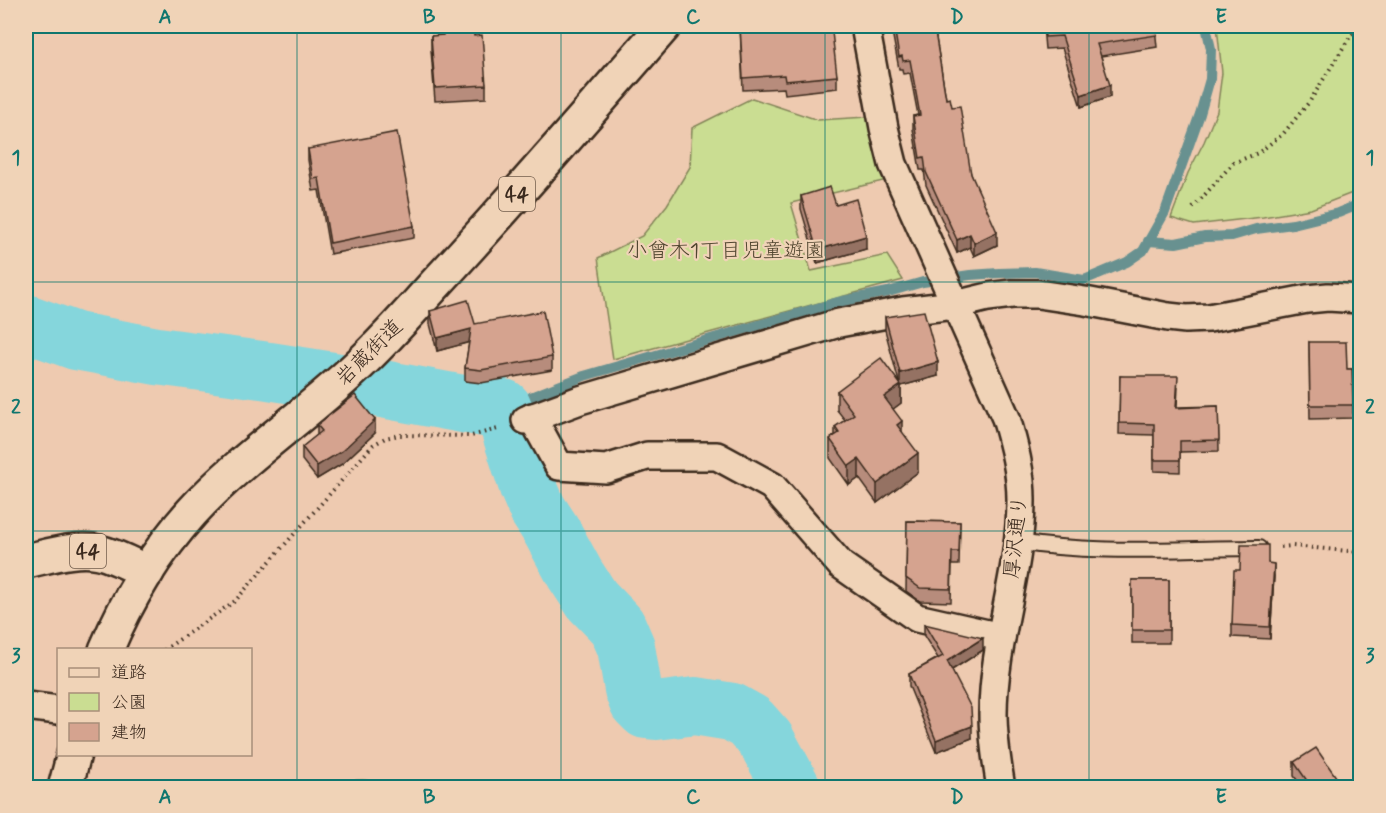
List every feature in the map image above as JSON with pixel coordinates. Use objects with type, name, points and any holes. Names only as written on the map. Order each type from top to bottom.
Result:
[{"type":"main road","name":"岩蔵街道","points":[[147,572],[171,538],[206,498],[242,464],[325,396],[366,358],[477,240],[664,26]]},
{"type":"main road","name":"44","points":[[26,561],[67,553],[100,552],[147,572],[117,624],[107,648]]},
{"type":"main road","points":[[65,788],[73,756]]},
{"type":"street","name":"厚沢通り","points":[[865,26],[893,164],[1006,418],[1019,472],[1021,500],[1018,542],[1001,637],[993,714],[1001,788]]},
{"type":"street","points":[[1001,637],[917,618],[841,565],[772,486],[717,456],[647,456],[606,469],[559,466],[529,419],[580,400],[839,323],[953,302],[1012,294],[1038,294],[1168,317],[1209,318],[1307,299],[1328,297],[1360,299]]},
{"type":"street","points":[[26,706],[57,710]]},
{"type":"lane","points":[[1018,542],[1062,547],[1141,550],[1267,548]]},
{"type":"path","points":[[1193,208],[1233,163],[1258,153],[1283,134],[1310,101],[1351,35],[1360,27]]},
{"type":"path","points":[[167,648],[235,601],[373,445],[385,438],[399,435],[471,436],[490,432]]},
{"type":"path","points":[[1267,548],[1292,546],[1360,552]]},
{"type":"green space","points":[[1217,26],[1360,26],[1360,190],[1311,209],[1263,217],[1194,225],[1171,218],[1188,173],[1217,111],[1222,73]]},
{"type":"green space","name":"小曾木1丁目児童遊園","points":[[752,98],[818,120],[867,117],[887,180],[791,203],[811,271],[887,255],[903,280],[613,359],[598,258],[642,236],[667,205],[690,167],[692,128]]},
{"type":"green space","points":[[363,780],[417,787],[208,787]]},
{"type":"building","points":[[443,26],[473,26],[474,36],[482,35],[486,85],[435,88],[431,36],[443,35]]},
{"type":"building","points":[[740,26],[824,26],[825,33],[832,32],[837,76],[785,81],[784,75],[743,78]]},
{"type":"building","points":[[894,26],[934,26],[946,99],[950,98],[952,107],[960,106],[971,174],[997,232],[974,243],[970,234],[957,240],[926,172],[924,157],[920,158],[913,116],[920,115],[910,60],[903,61],[902,56],[899,57]]},
{"type":"building","points":[[1044,26],[1155,26],[1157,35],[1097,44],[1110,85],[1081,95],[1062,36],[1045,37]]},
{"type":"building","points":[[397,132],[414,226],[330,243],[319,178],[313,179],[308,149]]},
{"type":"building","points":[[830,187],[836,205],[856,199],[866,236],[817,250],[801,196]]},
{"type":"building","points":[[468,300],[475,324],[543,311],[552,357],[481,370],[465,368],[471,329],[437,338],[430,311]]},
{"type":"building","points":[[924,311],[938,362],[900,373],[885,317]]},
{"type":"building","points":[[1309,342],[1346,342],[1347,369],[1352,369],[1353,405],[1310,405]]},
{"type":"building","points":[[881,358],[901,385],[884,397],[902,421],[897,425],[918,453],[877,484],[859,459],[849,466],[830,439],[839,433],[835,427],[854,414],[837,391]]},
{"type":"building","points":[[1120,376],[1178,376],[1176,408],[1218,406],[1219,440],[1180,441],[1180,460],[1154,460],[1154,424],[1119,423]]},
{"type":"building","points":[[355,395],[375,420],[342,451],[317,466],[302,447],[322,431],[317,425]]},
{"type":"building","points":[[907,521],[960,522],[959,552],[952,552],[951,589],[920,588],[906,578]]},
{"type":"building","points":[[1241,545],[1268,545],[1268,563],[1274,564],[1270,627],[1232,625],[1234,570],[1240,570]]},
{"type":"building","points":[[1132,580],[1169,580],[1169,630],[1132,630]]},
{"type":"building","points":[[924,624],[983,638],[947,661],[971,708],[972,726],[936,740],[909,674],[943,656]]},
{"type":"building","points":[[1316,748],[1343,788],[1312,788],[1294,762]]},
{"type":"waterway","points":[[503,408],[584,376],[838,302],[923,282],[970,275],[1035,272],[1084,280],[1127,262],[1143,251],[1165,212],[1200,114],[1210,79],[1211,49],[1206,26]]},
{"type":"waterway","points":[[1148,241],[1176,243],[1205,237],[1232,236],[1338,213],[1360,204]]},
{"type":"waterway","points":[[26,323],[76,341],[157,356],[377,388],[490,409],[503,408],[528,487],[538,510],[592,600],[617,626],[626,647],[633,689],[638,702],[646,710],[656,711],[695,706],[732,712],[750,722],[766,740],[792,788]]}]
